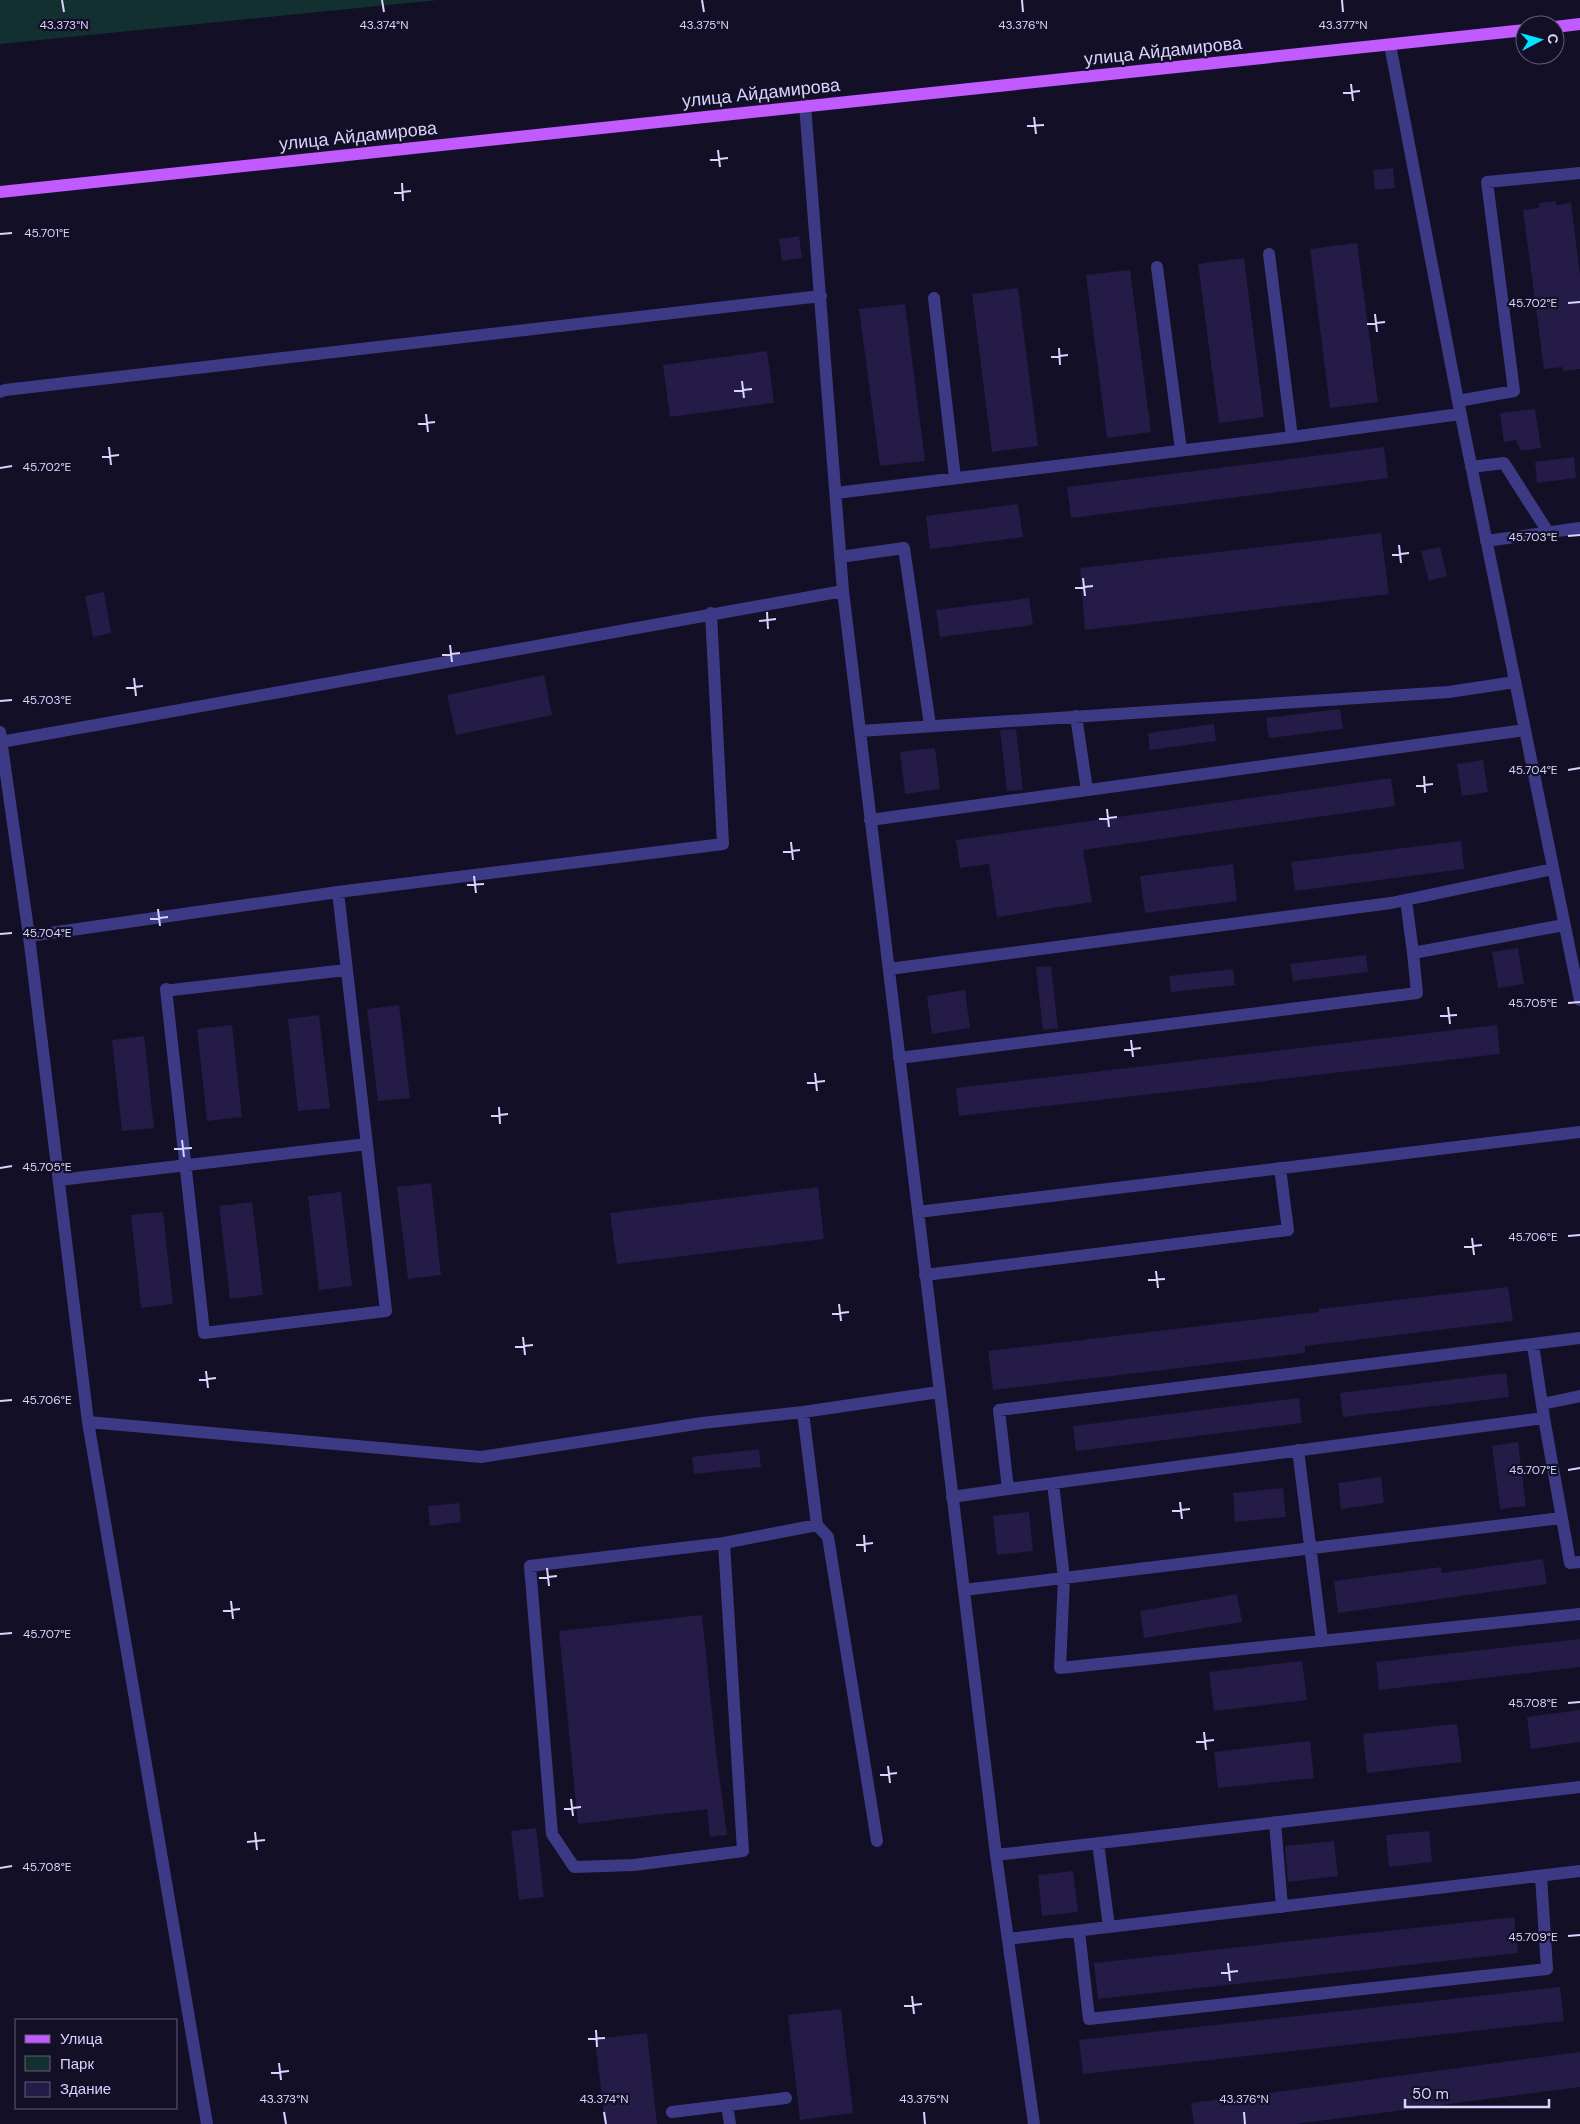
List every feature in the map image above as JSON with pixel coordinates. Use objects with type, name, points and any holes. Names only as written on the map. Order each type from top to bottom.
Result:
[{"type":"main road","points":[[1565,26],[1580,24]]},
{"type":"main road","name":"улица Айдамирова","points":[[0,192],[805,105],[1515,31]]},
{"type":"street","points":[[1390,45],[1460,414],[1564,925],[1577,974],[1580,1000]]},
{"type":"street","points":[[805,105],[843,590],[996,1855],[1034,2124]]},
{"type":"street","points":[[1458,401],[1514,391],[1488,182],[1580,173]]},
{"type":"street","points":[[1269,254],[1292,437]]},
{"type":"street","points":[[1157,267],[1181,450]]},
{"type":"street","points":[[0,392],[4,390],[821,296]]},
{"type":"street","points":[[934,298],[955,478]]},
{"type":"street","points":[[836,493],[1292,437],[1460,414]]},
{"type":"street","points":[[1471,467],[1504,463],[1548,532]]},
{"type":"street","points":[[1486,541],[1580,528]]},
{"type":"street","points":[[840,557],[904,548],[930,725]]},
{"type":"street","points":[[207,2124],[88,1422],[29,936],[1,737],[843,590]]},
{"type":"street","points":[[29,936],[338,892],[723,844],[711,613]]},
{"type":"street","points":[[860,731],[1449,692],[1515,682]]},
{"type":"street","points":[[1076,716],[1087,790]]},
{"type":"street","points":[[870,820],[1525,730]]},
{"type":"street","points":[[888,969],[1406,900],[1553,869]]},
{"type":"street","points":[[338,892],[386,1311],[204,1333],[169,989],[346,970]]},
{"type":"street","points":[[899,1058],[1417,993],[1406,900]]},
{"type":"street","points":[[1413,953],[1564,925]]},
{"type":"street","points":[[918,1212],[1580,1132]]},
{"type":"street","points":[[58,1180],[367,1144]]},
{"type":"street","points":[[925,1275],[1288,1230],[1280,1168]]},
{"type":"street","points":[[1008,1489],[999,1410],[1580,1338]]},
{"type":"street","points":[[1533,1345],[1570,1564],[1580,1562]]},
{"type":"street","points":[[88,1422],[481,1456],[702,1423],[803,1412],[939,1392]]},
{"type":"street","points":[[1542,1404],[1580,1396]]},
{"type":"street","points":[[803,1412],[817,1525],[828,1537],[877,1841]]},
{"type":"street","points":[[952,1498],[1544,1418]]},
{"type":"street","points":[[1298,1450],[1322,1641]]},
{"type":"street","points":[[1053,1483],[1064,1578],[1060,1668],[1580,1614]]},
{"type":"street","points":[[964,1590],[1561,1518]]},
{"type":"street","points":[[724,1543],[743,1851],[634,1865],[574,1867],[552,1834],[530,1566],[724,1543],[817,1525]]},
{"type":"street","points":[[996,1855],[1580,1787]]},
{"type":"street","points":[[1275,1822],[1282,1907]]},
{"type":"street","points":[[1098,1843],[1108,1927]]},
{"type":"street","points":[[1008,1939],[1580,1871]]},
{"type":"street","points":[[1079,1931],[1089,2019],[1547,1969],[1541,1876]]},
{"type":"street","points":[[672,2112],[786,2098]]},
{"type":"street","points":[[727,2104],[730,2124]]},
{"type":"green space","points":[[0,0],[438,0],[0,44]]},
{"type":"building","points":[[1393,168],[1395,188],[1375,190],[1373,170]]},
{"type":"building","points":[[1556,201],[1556,205],[1571,203],[1580,274],[1580,369],[1563,371],[1562,367],[1544,369],[1523,210],[1539,208],[1539,203]]},
{"type":"building","points":[[799,236],[802,258],[782,261],[779,239]]},
{"type":"building","points":[[1357,243],[1378,402],[1330,408],[1310,249]]},
{"type":"building","points":[[1244,258],[1264,417],[1219,423],[1198,264]]},
{"type":"building","points":[[1130,270],[1151,432],[1107,438],[1086,275]]},
{"type":"building","points":[[1018,288],[1038,446],[992,452],[972,294]]},
{"type":"building","points":[[905,304],[925,461],[880,466],[859,309]]},
{"type":"building","points":[[767,351],[774,403],[670,417],[663,365]]},
{"type":"building","points":[[1535,409],[1541,448],[1521,451],[1516,440],[1504,442],[1500,413]]},
{"type":"building","points":[[1384,447],[1388,478],[1071,518],[1067,487]]},
{"type":"building","points":[[1574,457],[1576,478],[1537,483],[1535,462]]},
{"type":"building","points":[[1018,504],[1023,537],[930,549],[926,516]]},
{"type":"building","points":[[1381,533],[1389,594],[1085,630],[1080,568]]},
{"type":"building","points":[[1440,547],[1447,576],[1429,581],[1421,551]]},
{"type":"building","points":[[104,592],[111,633],[93,637],[85,596]]},
{"type":"building","points":[[1029,598],[1033,625],[940,637],[936,610]]},
{"type":"building","points":[[544,675],[552,715],[456,735],[447,695]]},
{"type":"building","points":[[1340,709],[1343,729],[1269,738],[1266,718]]},
{"type":"building","points":[[1214,724],[1216,741],[1150,750],[1148,733]]},
{"type":"building","points":[[1016,729],[1023,790],[1007,791],[1000,730]]},
{"type":"building","points":[[935,748],[940,789],[905,794],[900,752]]},
{"type":"building","points":[[1483,760],[1488,792],[1462,796],[1457,764]]},
{"type":"building","points":[[1391,778],[1395,806],[1083,850],[1092,902],[997,917],[989,864],[960,868],[956,840]]},
{"type":"building","points":[[1461,841],[1464,869],[1295,891],[1291,862]]},
{"type":"building","points":[[1233,864],[1237,901],[1145,913],[1140,876]]},
{"type":"building","points":[[1518,948],[1524,984],[1498,988],[1492,952]]},
{"type":"building","points":[[1366,955],[1368,972],[1293,981],[1290,964]]},
{"type":"building","points":[[1051,966],[1058,1028],[1043,1030],[1036,967]]},
{"type":"building","points":[[1233,969],[1235,985],[1171,992],[1169,976]]},
{"type":"building","points":[[965,990],[970,1028],[932,1034],[927,996]]},
{"type":"building","points":[[399,1005],[410,1098],[378,1101],[367,1009]]},
{"type":"building","points":[[319,1015],[330,1108],[298,1111],[288,1019]]},
{"type":"building","points":[[232,1025],[242,1117],[207,1121],[197,1029]]},
{"type":"building","points":[[1497,1025],[1500,1054],[959,1116],[956,1088]]},
{"type":"building","points":[[144,1036],[154,1128],[122,1131],[112,1040]]},
{"type":"building","points":[[431,1183],[441,1275],[408,1279],[397,1187]]},
{"type":"building","points":[[818,1187],[824,1239],[617,1264],[610,1213]]},
{"type":"building","points":[[341,1192],[352,1286],[319,1290],[308,1196]]},
{"type":"building","points":[[252,1202],[263,1295],[230,1299],[219,1206]]},
{"type":"building","points":[[163,1212],[173,1304],[141,1308],[131,1215]]},
{"type":"building","points":[[1508,1287],[1513,1321],[1305,1346],[1305,1353],[993,1390],[988,1351],[1319,1312],[1319,1309]]},
{"type":"building","points":[[1506,1373],[1509,1397],[1343,1417],[1340,1393]]},
{"type":"building","points":[[1299,1398],[1302,1423],[1076,1451],[1073,1426]]},
{"type":"building","points":[[1518,1442],[1526,1506],[1500,1509],[1492,1446]]},
{"type":"building","points":[[759,1449],[761,1467],[694,1474],[692,1457]]},
{"type":"building","points":[[1381,1477],[1384,1503],[1341,1509],[1338,1483]]},
{"type":"building","points":[[1283,1488],[1286,1517],[1235,1522],[1233,1493]]},
{"type":"building","points":[[459,1503],[461,1522],[430,1526],[428,1506]]},
{"type":"building","points":[[1029,1512],[1033,1551],[997,1555],[993,1516]]},
{"type":"building","points":[[1543,1559],[1547,1584],[1338,1613],[1334,1581],[1441,1567],[1442,1573]]},
{"type":"building","points":[[1237,1594],[1242,1622],[1144,1638],[1140,1611]]},
{"type":"building","points":[[702,1615],[716,1752],[727,1835],[710,1837],[707,1809],[578,1824],[559,1631]]},
{"type":"building","points":[[1580,1639],[1580,1667],[1379,1690],[1376,1662]]},
{"type":"building","points":[[1302,1661],[1307,1700],[1214,1711],[1209,1672]]},
{"type":"building","points":[[1580,1710],[1580,1742],[1531,1749],[1527,1717]]},
{"type":"building","points":[[1457,1724],[1462,1762],[1367,1773],[1363,1734]]},
{"type":"building","points":[[1310,1741],[1314,1778],[1218,1788],[1214,1752]]},
{"type":"building","points":[[536,1828],[544,1897],[519,1900],[511,1831]]},
{"type":"building","points":[[1429,1831],[1432,1862],[1389,1867],[1386,1835]]},
{"type":"building","points":[[1334,1841],[1338,1876],[1288,1882],[1285,1846]]},
{"type":"building","points":[[1073,1871],[1078,1912],[1042,1916],[1038,1875]]},
{"type":"building","points":[[1514,1917],[1518,1953],[1098,1999],[1094,1963]]},
{"type":"building","points":[[1560,1987],[1564,2021],[1083,2074],[1079,2040]]},
{"type":"building","points":[[841,2009],[853,2113],[800,2120],[788,2015]]},
{"type":"building","points":[[647,2033],[657,2124],[605,2124],[595,2039]]},
{"type":"building","points":[[1580,2052],[1580,2087],[1296,2124],[1194,2124],[1191,2103]]}]
